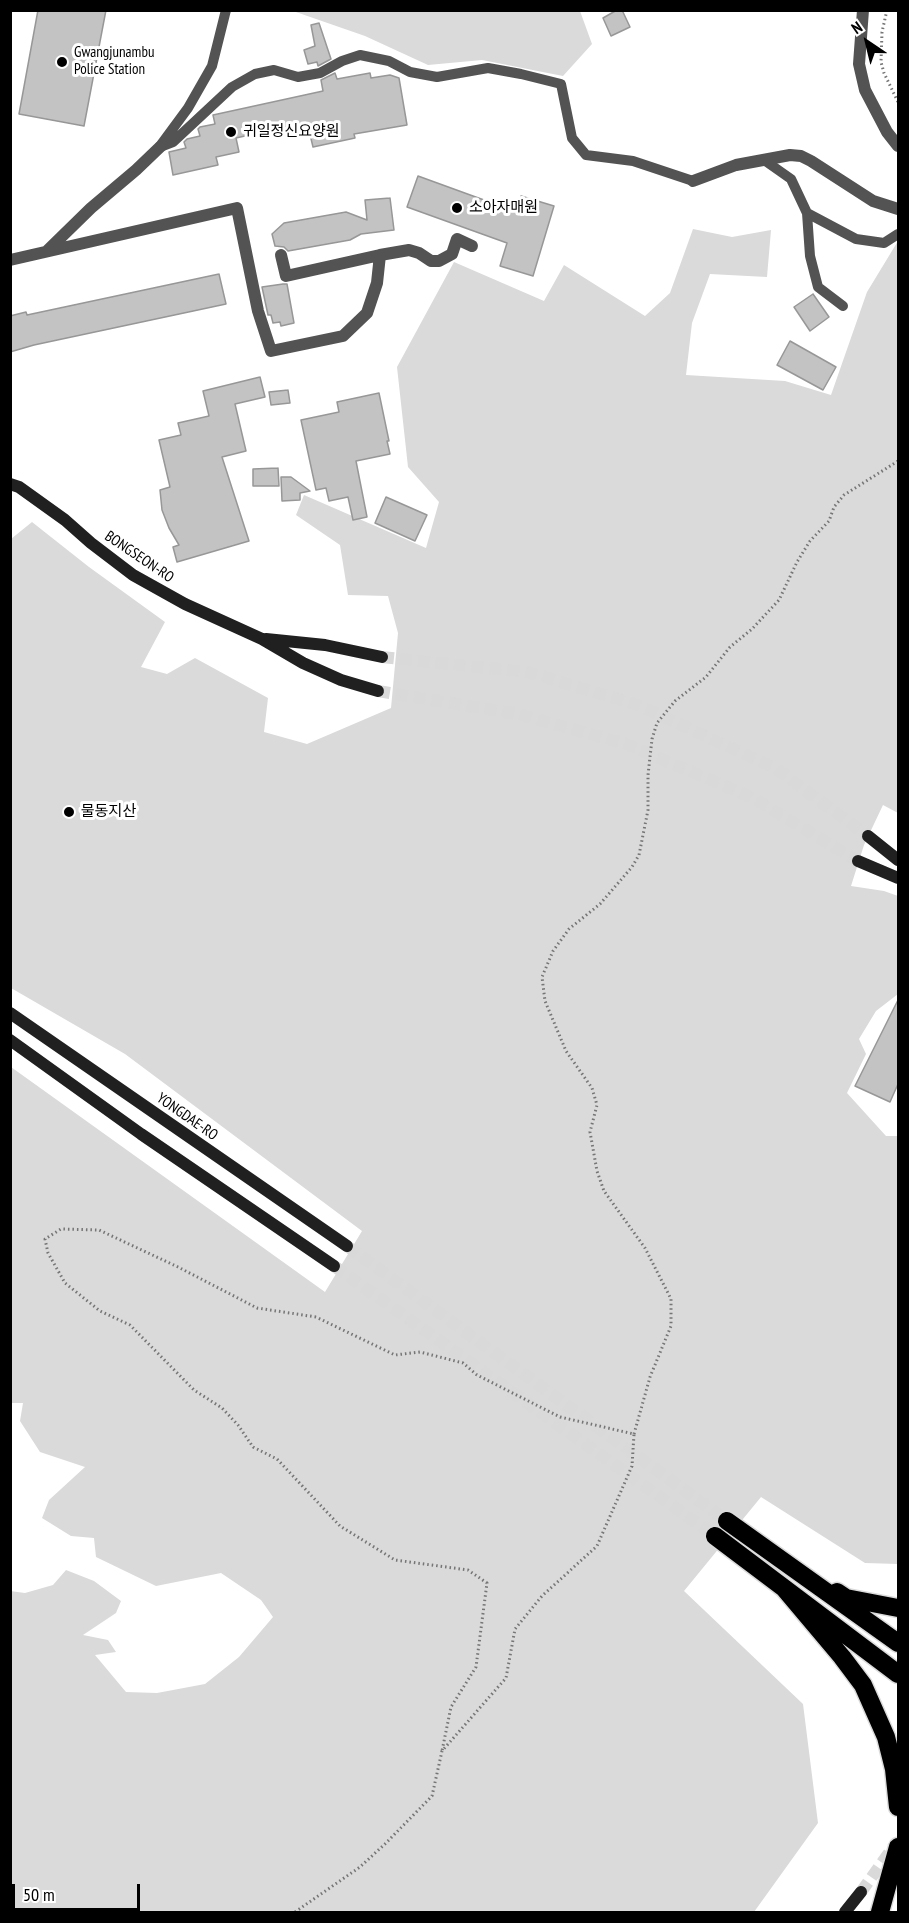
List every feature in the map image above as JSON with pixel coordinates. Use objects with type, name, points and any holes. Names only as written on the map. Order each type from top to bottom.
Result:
[{"type":"highway","points":[[727,1521],[898,1643]]},
{"type":"highway","points":[[715,1536],[898,1674]]},
{"type":"highway","points":[[797,1573],[846,1598],[898,1608]]},
{"type":"highway","points":[[783,1587],[863,1685],[886,1737],[894,1768],[898,1807]]},
{"type":"highway","points":[[880,1912],[898,1848]]},
{"type":"street","points":[[863,10],[859,64],[865,90],[887,132],[898,146]]},
{"type":"street","points":[[46,251],[160,147]]},
{"type":"street","points":[[693,182],[736,165],[790,155],[801,156],[873,201],[898,209]]},
{"type":"street","points":[[10,260],[237,208],[258,311],[271,351],[343,336],[367,313],[377,283],[380,255]]},
{"type":"street","points":[[281,255],[286,276],[409,250],[419,253],[430,261],[439,261],[452,254],[457,239],[472,246]]},
{"type":"street","name":"BONGSEON-RO","points":[[10,484],[18,487],[65,520],[134,575],[185,604],[262,639]]},
{"type":"street","points":[[262,639],[325,645],[382,657]]},
{"type":"street","points":[[262,639],[303,663],[341,680],[378,691]]},
{"type":"street","points":[[868,836],[898,860]]},
{"type":"street","points":[[858,861],[898,878]]},
{"type":"street","name":"YONGDAE-RO","points":[[10,1013],[347,1246]]},
{"type":"street","points":[[10,1040],[141,1134],[334,1266]]},
{"type":"street","points":[[845,1912],[861,1892]]},
{"type":"lane","points":[[160,147],[188,108],[212,66],[226,10]]},
{"type":"lane","points":[[160,147],[173,142],[232,87],[255,74],[274,70],[298,77],[320,73],[342,61],[360,55],[389,61],[410,72],[437,77],[488,68],[561,84],[572,138],[586,155],[633,161],[693,182]]},
{"type":"lane","points":[[764,160],[791,179],[807,213],[810,256],[818,287],[843,306]]},
{"type":"lane","points":[[807,213],[856,239],[884,243],[898,234]]},
{"type":"path","points":[[887,10],[882,32],[881,62],[898,102]]},
{"type":"path","points":[[442,1750],[506,1678],[515,1629],[542,1596],[597,1546],[632,1466],[634,1434],[650,1377],[670,1326],[671,1299],[645,1248],[604,1191],[597,1171],[590,1132],[597,1105],[592,1088],[566,1051],[545,1001],[542,977],[553,951],[569,929],[600,904],[627,873],[639,855],[648,810],[648,775],[652,739],[657,723],[675,700],[706,677],[730,647],[752,629],[779,600],[805,548],[829,521],[834,507],[844,495],[898,461]]},
{"type":"path","points":[[295,1912],[360,1867],[386,1844],[432,1796],[451,1707],[476,1667],[487,1583],[468,1570],[394,1560],[340,1526],[277,1459],[253,1448],[238,1425],[222,1408],[194,1390],[130,1325],[100,1311],[65,1283],[48,1253],[45,1239],[62,1229],[99,1230],[257,1308],[316,1317]]},
{"type":"path","points":[[312,1314],[395,1355],[420,1352],[463,1363],[477,1374],[560,1417],[634,1434]]},
{"type":"shaded area","points":[[293,11],[580,11],[592,44],[563,76],[482,60],[428,65],[365,36]]},
{"type":"shaded area","points":[[693,229],[732,237],[771,230],[767,277],[710,274],[692,323],[686,375],[785,381],[831,395],[867,292],[898,241],[898,813],[883,805],[864,845],[851,886],[884,891],[898,896],[898,994],[876,1011],[859,1039],[866,1054],[847,1093],[886,1136],[898,1136],[898,1564],[865,1563],[761,1497],[684,1591],[803,1704],[818,1823],[754,1912],[11,1912],[10,1591],[25,1593],[53,1585],[66,1570],[94,1581],[121,1601],[116,1613],[83,1635],[108,1640],[116,1652],[95,1655],[126,1692],[157,1693],[205,1684],[239,1657],[273,1617],[261,1600],[221,1573],[156,1586],[96,1557],[94,1538],[71,1536],[42,1518],[49,1500],[85,1467],[40,1452],[20,1421],[23,1403],[11,1403],[11,1067],[325,1292],[362,1231],[125,1054],[11,988],[11,539],[32,522],[165,622],[141,667],[167,674],[195,658],[268,698],[264,732],[307,744],[391,708],[398,633],[388,596],[348,595],[340,545],[296,515],[304,495],[426,548],[439,502],[408,467],[397,367],[454,262],[544,301],[564,265],[645,316],[670,293]]},
{"type":"building","name":"Gwangjunambu Police Station","points":[[38,10],[106,10],[84,126],[19,114]]},
{"type":"building","points":[[617,10],[622,10],[630,27],[611,36],[603,18]]},
{"type":"building","points":[[319,23],[331,59],[318,66],[317,62],[308,64],[304,50],[315,46],[311,25]]},
{"type":"building","name":"귀일정신요양원","points":[[335,73],[337,79],[370,73],[371,78],[390,75],[399,78],[407,125],[354,134],[355,138],[313,147],[307,122],[236,138],[239,152],[216,157],[218,165],[173,175],[169,152],[186,148],[184,142],[187,139],[200,136],[198,129],[200,127],[215,124],[213,115],[323,91],[321,80]]},
{"type":"building","points":[[418,176],[517,212],[521,196],[554,206],[533,276],[500,266],[507,243],[407,207]]},
{"type":"building","points":[[390,198],[394,230],[361,234],[350,240],[288,251],[284,247],[275,246],[272,234],[284,223],[346,212],[367,220],[365,200]]},
{"type":"building","points":[[219,274],[226,304],[10,352],[10,316],[26,312],[27,315]]},
{"type":"building","points":[[287,284],[294,323],[281,326],[280,322],[273,323],[271,315],[268,315],[262,287]]},
{"type":"building","points":[[813,294],[829,317],[810,331],[794,307]]},
{"type":"building","points":[[790,341],[836,367],[823,390],[777,365]]},
{"type":"building","points":[[260,377],[265,397],[235,404],[246,451],[222,457],[249,541],[177,562],[173,547],[179,545],[162,510],[160,490],[170,487],[159,440],[181,435],[178,423],[209,416],[203,391]]},
{"type":"building","points":[[288,390],[290,403],[271,405],[269,392]]},
{"type":"building","points":[[379,393],[390,454],[356,461],[367,517],[353,520],[348,497],[329,501],[326,488],[316,490],[301,420],[339,412],[337,402]]},
{"type":"building","points":[[278,468],[279,486],[253,486],[253,469]]},
{"type":"building","points":[[281,477],[291,477],[310,491],[300,493],[300,500],[282,501]]},
{"type":"building","points":[[386,497],[427,515],[415,541],[375,523]]},
{"type":"building","points":[[898,1000],[898,1084],[890,1102],[855,1086]]},
{"type":"tunnel","points":[[382,657],[527,672],[638,705],[775,768],[868,836]]},
{"type":"tunnel","points":[[378,691],[517,714],[626,744],[751,797],[858,861]]},
{"type":"tunnel","points":[[347,1246],[727,1521]]},
{"type":"tunnel","points":[[334,1266],[715,1536]]},
{"type":"tunnel","points":[[861,1892],[894,1846]]},
{"type":"place","name":"Gwangjunambu Police Station","points":[[62,62]]},
{"type":"place","name":"귀일정신요양원","points":[[231,132]]},
{"type":"place","name":"소아자매원","points":[[457,208]]},
{"type":"place","name":"물동지산","points":[[69,812]]}]
